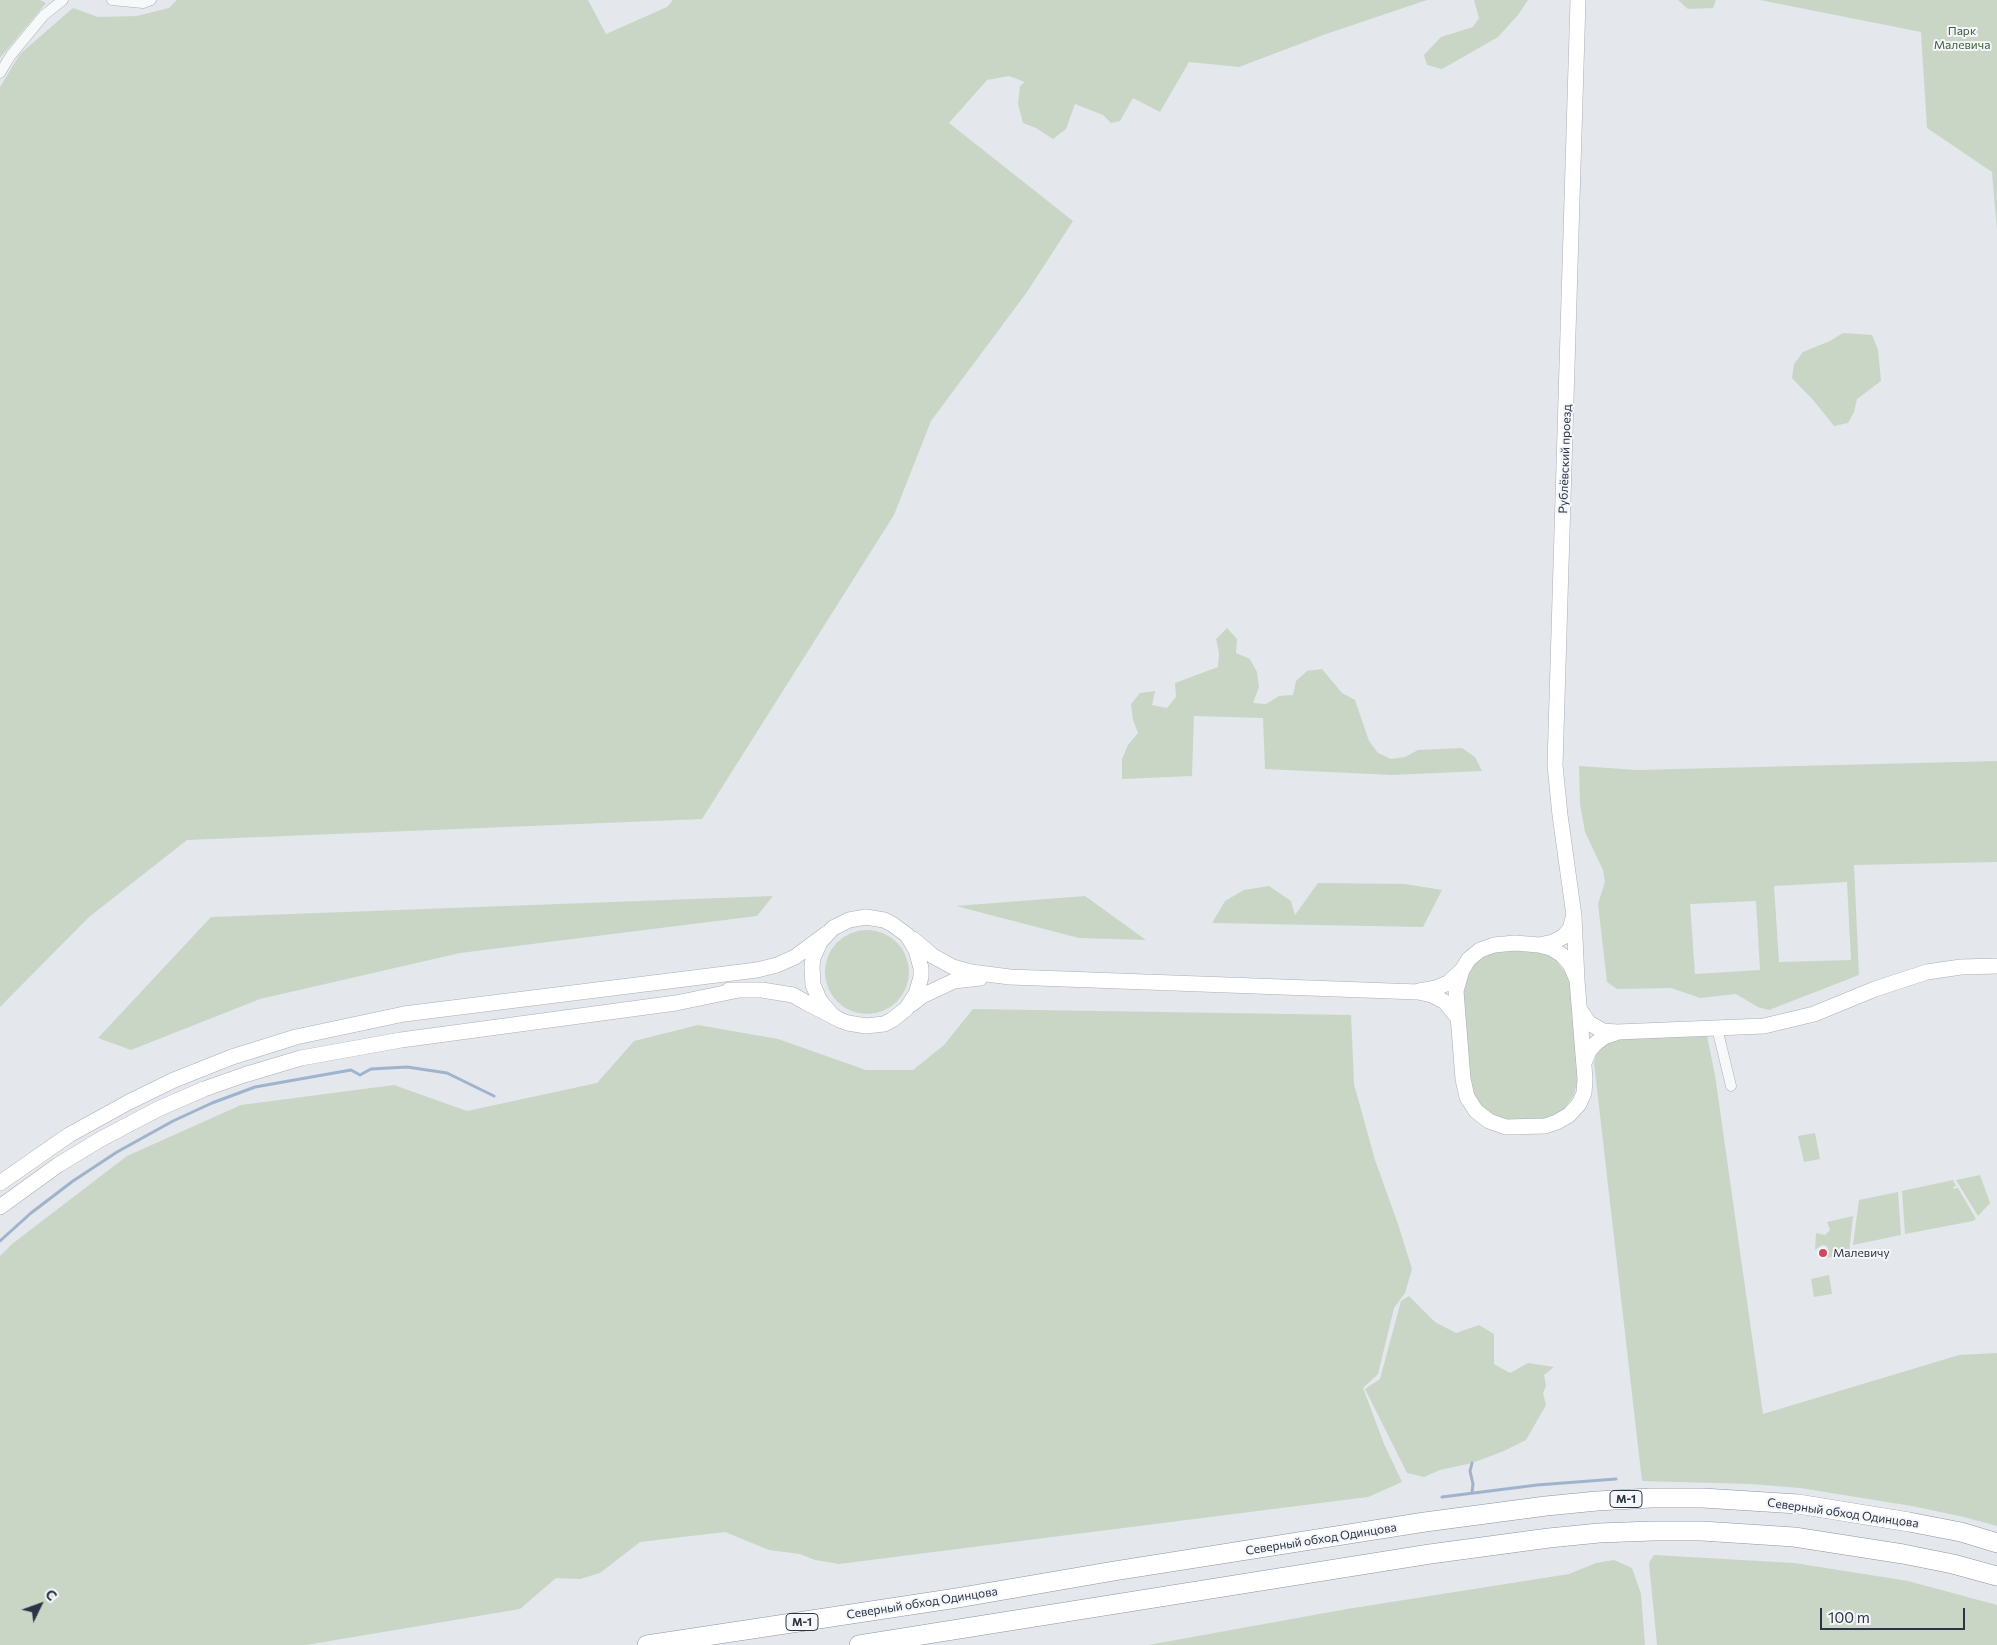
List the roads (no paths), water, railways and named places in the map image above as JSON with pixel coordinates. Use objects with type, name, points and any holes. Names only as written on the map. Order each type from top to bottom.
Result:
[{"type":"highway","name":"Северный обход Одинцова","points":[[648,1645],[948,1600],[1114,1571],[1425,1522],[1597,1501],[1703,1498],[1798,1504],[1961,1532],[1997,1542]]},
{"type":"highway","points":[[859,1645],[1430,1554],[1599,1533],[1652,1530],[1794,1536],[1920,1557],[1997,1576]]},
{"type":"street","points":[[0,73],[11,55],[44,15],[63,0]]},
{"type":"street","points":[[112,0],[143,3],[151,0]]},
{"type":"street","name":"Рублёвский проезд","points":[[1577,980],[1574,916],[1555,765],[1578,0]]},
{"type":"street","points":[[1539,945],[1553,942],[1563,937],[1570,929],[1574,916]]},
{"type":"street","points":[[0,1183],[69,1135],[129,1102],[174,1080],[232,1057],[296,1037],[344,1025],[404,1014],[757,970],[795,957],[848,920],[866,917],[884,920],[900,929],[933,956],[953,967],[971,972],[1010,977]]},
{"type":"street","points":[[900,929],[912,942],[921,968],[916,994],[900,1015]]},
{"type":"street","points":[[826,934],[813,958],[812,976],[820,1001],[832,1015],[840,1020]]},
{"type":"street","points":[[1494,944],[1539,945],[1551,948],[1562,955],[1570,964],[1577,980],[1585,1079],[1584,1093],[1574,1109],[1558,1122],[1545,1126],[1506,1127],[1490,1122],[1476,1111],[1467,1097],[1463,1079],[1456,991],[1462,970],[1469,959],[1480,950],[1494,944]]},
{"type":"street","points":[[1580,1009],[1589,1023],[1602,1031],[1764,1026],[1814,1014],[1904,978],[1927,972],[1961,967],[1997,966]]},
{"type":"street","points":[[1418,992],[1436,988],[1448,982],[1462,970]]},
{"type":"street","points":[[606,990],[762,990],[793,995],[840,1020],[857,1026],[875,1026],[892,1020],[922,996],[954,981],[1010,977],[1418,992],[1432,995],[1445,1002],[1458,1018]]},
{"type":"street","points":[[0,1207],[58,1165],[158,1109],[204,1089],[272,1066],[300,1058],[401,1040],[667,1004],[739,990]]},
{"type":"street","points":[[1717,1028],[1726,1058],[1731,1086]]},
{"type":"street","points":[[1584,1063],[1589,1051],[1596,1044],[1604,1037],[1617,1032]]},
{"type":"waterway","points":[[0,1241],[31,1213],[73,1181],[117,1152],[173,1121],[212,1103],[255,1087],[351,1070],[360,1075],[371,1069],[407,1067],[447,1073],[494,1096]]},
{"type":"waterway","points":[[1472,1463],[1470,1471],[1473,1484],[1472,1492]]},
{"type":"waterway","points":[[1442,1497],[1537,1485],[1616,1479]]},
{"type":"place","name":"Малевичу","points":[[1823,1253]]},
{"type":"park label","name":"Парк Малевича","points":[[1962,38]]}]
